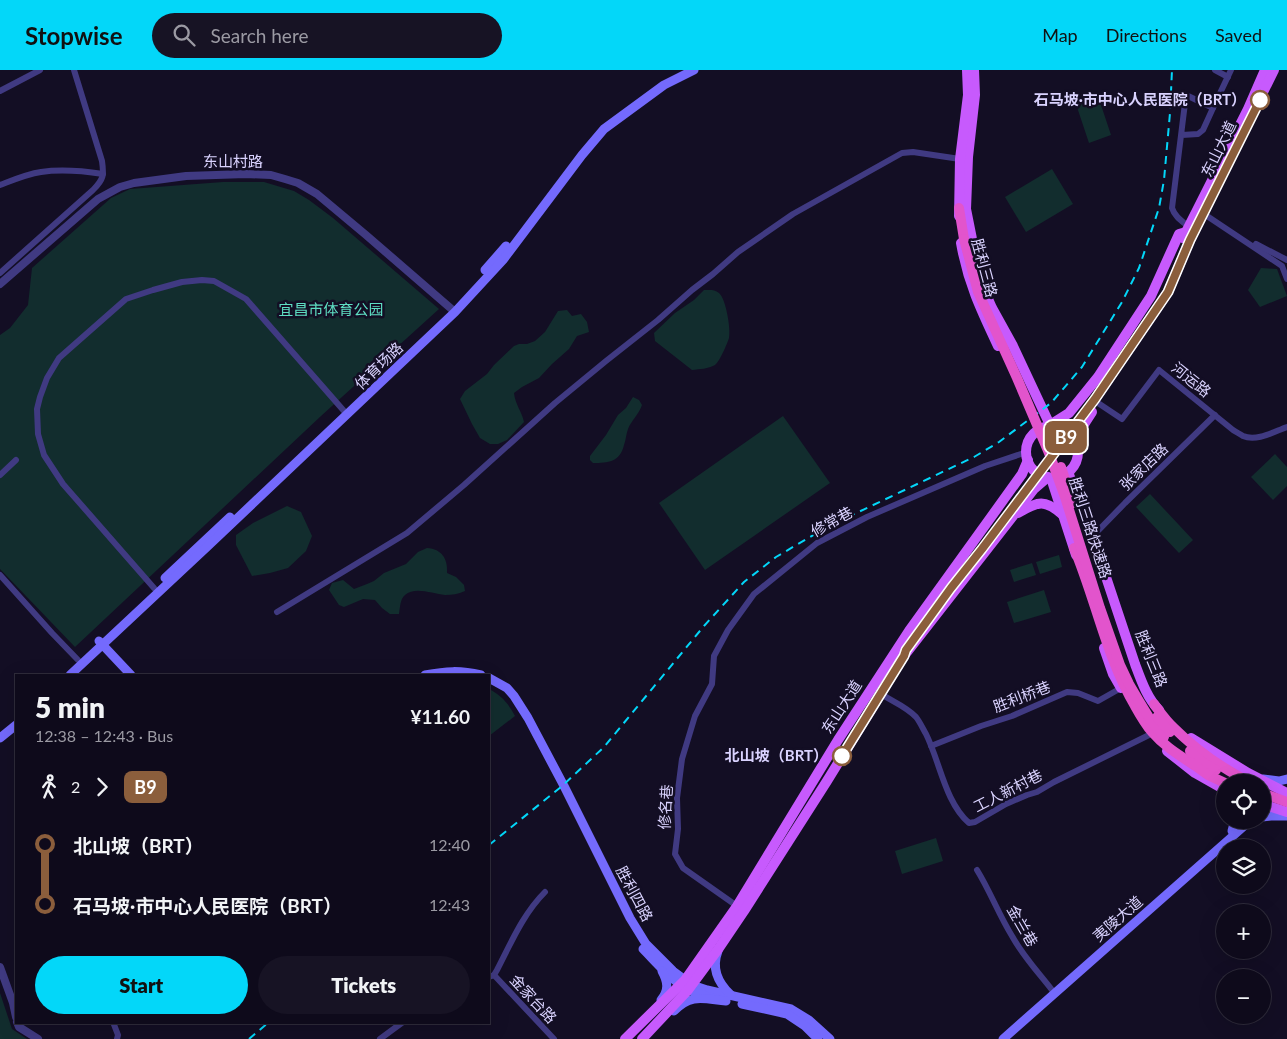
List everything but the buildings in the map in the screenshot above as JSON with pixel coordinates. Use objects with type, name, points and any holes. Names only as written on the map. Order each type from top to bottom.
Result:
[{"type":"highway","name":"胜利三路快速路","points":[[962,208],[966,239],[984,298],[1041,415],[1068,486],[1126,664],[1142,698],[1167,734]]},
{"type":"highway","points":[[1074,548],[1082,566],[1104,638],[1130,697],[1152,731],[1170,749],[1208,774],[1216,782]]},
{"type":"highway","points":[[1154,704],[1173,727],[1194,746],[1220,766],[1239,774]]},
{"type":"highway","points":[[1167,734],[1178,752],[1194,765]]},
{"type":"highway","points":[[1167,734],[1202,762],[1224,774]]},
{"type":"highway","points":[[1271,794],[1286,799]]},
{"type":"highway","points":[[1271,803],[1286,799]]},
{"type":"main road","name":"体育场路","points":[[71,674],[154,588],[453,310],[500,254],[577,152],[600,128],[620,111],[662,82],[686,70]]},
{"type":"main road","name":"体育场路","points":[[63,674],[99,644],[453,310],[503,260],[582,154],[604,129],[664,85],[694,70]]},
{"type":"main road","name":"胜利三路","points":[[967,70],[968,95],[960,159],[962,208],[984,290],[1013,346],[1050,426]]},
{"type":"main road","name":"胜利三路","points":[[974,70],[975,95],[960,240],[970,283],[986,324],[1036,432]]},
{"type":"main road","name":"东山大道","points":[[1188,234],[1265,70]]},
{"type":"main road","name":"东山大道","points":[[1188,234],[1204,214],[1274,70]]},
{"type":"main road","points":[[1050,426],[1065,429],[1075,439],[1078,452],[1077,460],[1068,472],[1060,476],[1050,477],[1036,471],[1031,466],[1027,456],[1028,444],[1036,432],[1050,426],[1068,413],[1098,377],[1151,296],[1179,234],[1188,234],[1198,242],[1172,293],[1130,360],[1081,429],[1077,445]]},
{"type":"main road","points":[[1078,416],[1112,375],[1168,292],[1188,234]]},
{"type":"main road","name":"东山大道","points":[[644,1037],[719,948],[744,911],[881,694],[908,631],[1022,474],[1027,456]]},
{"type":"main road","name":"胜利三路","points":[[1068,472],[1135,664],[1154,704]]},
{"type":"main road","name":"东山大道","points":[[624,1039],[686,985],[697,962],[737,906],[838,740],[900,652],[1034,489],[1050,477]]},
{"type":"main road","points":[[1050,477],[1064,516],[1105,653],[1113,674],[1136,718],[1149,735],[1180,762],[1216,785]]},
{"type":"main road","points":[[900,652],[906,650],[982,549],[1031,478]]},
{"type":"main road","points":[[1013,516],[1035,504],[1044,503],[1053,506],[1064,516]]},
{"type":"main road","points":[[99,644],[123,674]]},
{"type":"main road","points":[[99,644],[130,674]]},
{"type":"main road","points":[[430,674],[450,670],[477,674]]},
{"type":"main road","name":"胜利四路","points":[[490,679],[507,688],[528,718],[630,918],[646,944],[662,964]]},
{"type":"main road","name":"胜利四路","points":[[490,684],[501,689],[519,711],[626,924],[642,948],[673,971],[686,985],[703,996],[730,998],[791,1009],[808,1020],[830,1039]]},
{"type":"main road","points":[[0,731],[15,719]]},
{"type":"main road","points":[[0,738],[15,726]]},
{"type":"main road","points":[[1271,780],[1287,779]]},
{"type":"main road","points":[[1271,791],[1286,799]]},
{"type":"main road","points":[[1271,803],[1286,799]]},
{"type":"main road","points":[[1271,816],[1286,799]]},
{"type":"main road","name":"夷陵大道","points":[[997,1039],[1236,830]]},
{"type":"main road","name":"夷陵大道","points":[[1003,1039],[1236,830]]},
{"type":"main road","points":[[644,1037],[688,1000],[730,998],[720,983],[714,964],[719,948]]},
{"type":"main road","points":[[662,964],[682,970],[692,967],[697,962]]},
{"type":"main road","points":[[643,1021],[666,994],[668,987],[662,964]]},
{"type":"main road","name":"胜利四路","points":[[730,998],[788,1014],[805,1026],[818,1039]]},
{"type":"street","points":[[0,91],[40,70]]},
{"type":"street","points":[[0,273],[93,190],[102,179],[102,161],[74,70]]},
{"type":"street","points":[[1182,135],[1198,134],[1203,130],[1229,73],[1215,70]]},
{"type":"street","points":[[1188,234],[1172,208],[1186,96],[1212,108]]},
{"type":"street","points":[[277,612],[407,534],[562,397],[714,274],[738,252],[793,214],[902,153],[913,152],[960,159]]},
{"type":"street","points":[[0,185],[40,172],[63,170],[103,174]]},
{"type":"street","name":"东山村路","points":[[0,284],[98,199],[120,187],[134,183],[186,176],[246,174],[285,178],[317,194],[453,310]]},
{"type":"street","points":[[1204,214],[1282,266],[1287,279]]},
{"type":"street","points":[[1235,234],[1287,260]]},
{"type":"street","points":[[154,588],[63,484],[44,455],[38,434],[37,409],[47,378],[59,358],[126,299],[182,282],[214,281],[246,299],[344,411]]},
{"type":"street","name":"河运路","points":[[1098,403],[1122,419],[1159,370],[1233,430],[1245,437],[1254,438],[1262,436],[1287,426]]},
{"type":"street","name":"张家店路","points":[[1092,537],[1215,415]]},
{"type":"street","name":"修常巷","points":[[712,684],[714,656],[728,630],[754,594],[817,543],[867,517],[985,466],[1027,456]]},
{"type":"street","points":[[0,475],[16,460]]},
{"type":"street","points":[[0,575],[78,660]]},
{"type":"street","name":"修名巷","points":[[712,684],[695,716],[682,759],[677,798],[678,829],[675,854],[683,868],[737,906]]},
{"type":"street","name":"胜利桥巷","points":[[931,746],[1012,716],[1067,692],[1078,693],[1098,701],[1121,688]]},
{"type":"street","name":"工人新村巷","points":[[881,694],[908,711],[923,728],[943,780],[956,807],[962,818],[969,823],[975,822],[1027,795],[1037,792],[1149,735]]},
{"type":"street","name":"金兰巷","points":[[977,870],[1011,935],[1024,955],[1052,990]]},
{"type":"street","points":[[491,976],[523,919],[534,903],[545,892]]},
{"type":"street","points":[[0,967],[15,1012]]},
{"type":"street","name":"金家台路","points":[[491,976],[554,1039]]},
{"type":"street","points":[[18,1024],[18,1027],[38,1039]]},
{"type":"street","points":[[114,1024],[118,1035],[117,1039]]},
{"type":"street","points":[[380,1039],[400,1024]]},
{"type":"green space","points":[[1098,96],[1111,135],[1089,143],[1076,104]]},
{"type":"green space","points":[[1052,169],[1073,204],[1026,232],[1005,197]]},
{"type":"green space","name":"宜昌市体育公园","points":[[223,182],[264,182],[294,191],[333,218],[439,309],[321,416],[75,647],[0,569],[0,335],[10,328],[28,305],[32,268],[111,198],[130,189]]},
{"type":"green space","points":[[1261,268],[1277,269],[1287,296],[1260,307],[1248,290]]},
{"type":"green space","points":[[704,290],[715,291],[722,296],[727,314],[729,338],[715,365],[692,370],[655,341],[654,333]]},
{"type":"green space","points":[[567,310],[572,316],[581,314],[587,322],[589,332],[577,336],[569,349],[539,378],[514,393],[524,422],[507,440],[498,444],[490,444],[480,438],[460,399],[465,391],[487,374],[514,346],[535,341],[545,332],[558,311]]},
{"type":"green space","points":[[633,397],[639,400],[642,405],[628,429],[620,455],[608,462],[593,463],[590,460],[590,456],[618,415],[626,408]]},
{"type":"green space","points":[[783,416],[830,483],[705,570],[659,503]]},
{"type":"green space","points":[[1275,454],[1287,467],[1287,486],[1273,500],[1251,477]]},
{"type":"green space","points":[[1150,494],[1193,540],[1179,553],[1136,507]]},
{"type":"green space","points":[[287,506],[301,512],[312,536],[306,551],[288,568],[252,576],[236,545],[236,535],[253,523]]},
{"type":"green space","points":[[427,548],[437,550],[443,556],[447,573],[456,577],[464,585],[465,591],[448,595],[424,591],[409,592],[402,599],[399,614],[390,614],[375,600],[363,599],[344,607],[339,605],[329,590],[332,583],[343,580],[354,589],[374,581],[384,573],[406,564],[418,552]]},
{"type":"green space","points":[[1059,555],[1062,567],[1040,574],[1036,562]]},
{"type":"green space","points":[[1032,563],[1036,575],[1014,582],[1010,570]]},
{"type":"green space","points":[[1044,590],[1051,612],[1014,623],[1007,602]]},
{"type":"green space","points":[[490,690],[504,700],[515,716],[490,735]]},
{"type":"green space","points":[[936,838],[943,861],[902,874],[895,851]]},
{"type":"green space","points":[[0,993],[12,1029],[27,1039],[0,1039]]},
{"type":"tunnel","points":[[1033,480],[1081,418]]},
{"type":"railway","points":[[490,844],[561,787],[604,747],[704,626],[744,582],[776,557],[827,527],[974,457],[999,442],[1051,403],[1082,367],[1122,302],[1139,268],[1159,208],[1164,180],[1172,70]]},
{"type":"railway","points":[[249,1039],[267,1024]]},
{"type":"bus line","name":"B9","points":[[842,756],[906,650],[1095,399],[1168,292],[1190,240],[1260,100]]},
{"type":"place","name":"石马坡·市中心人民医院（BRT）","points":[[1260,100]]},
{"type":"place","name":"北山坡（BRT）","points":[[842,756]]}]
